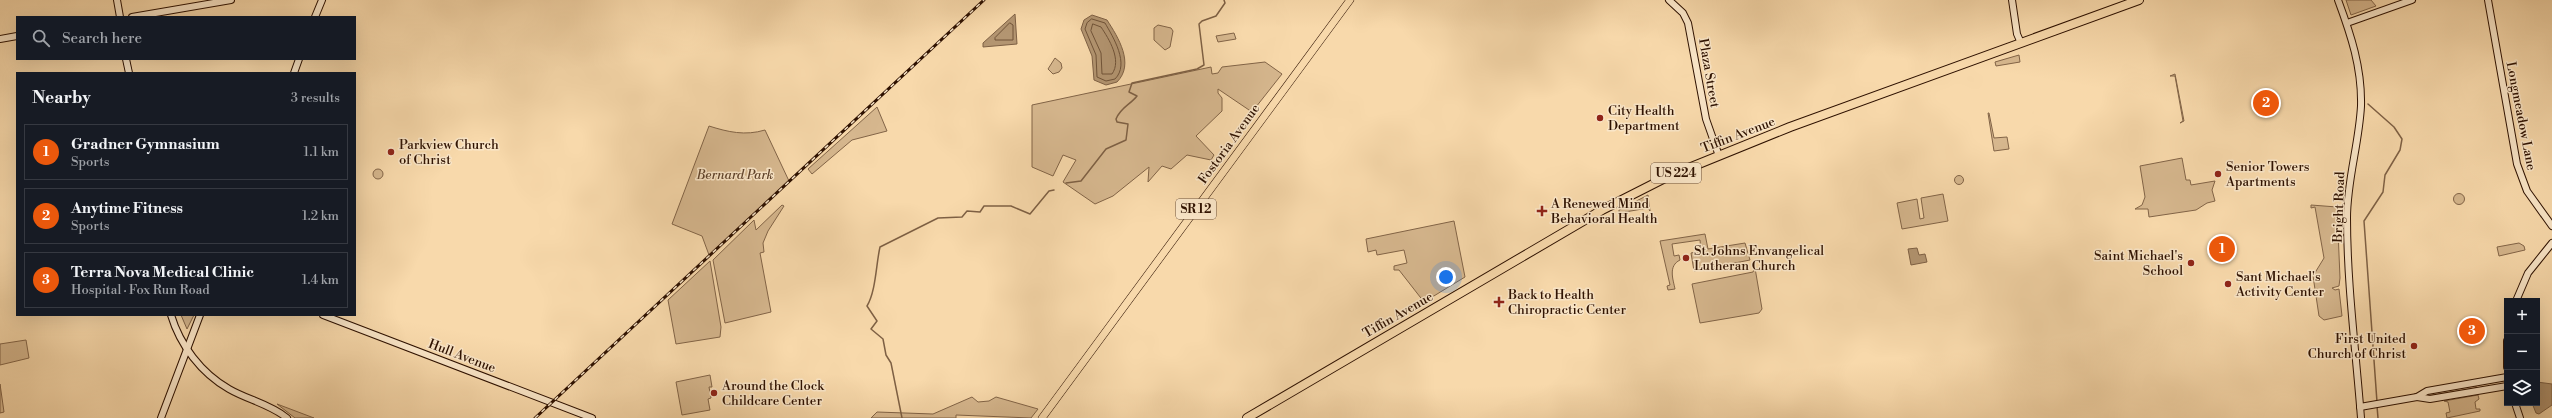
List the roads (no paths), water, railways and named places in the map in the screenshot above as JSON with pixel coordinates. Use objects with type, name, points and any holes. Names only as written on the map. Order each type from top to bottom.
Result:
[{"type":"highway","name":"Tiffin Avenue","points":[[1246,418],[1623,199],[1669,176],[2139,0]]},
{"type":"main road","name":"Fostoria Avenue","points":[[1042,418],[1350,0]]},
{"type":"street","points":[[117,0],[120,16]]},
{"type":"street","points":[[138,16],[231,0]]},
{"type":"street","points":[[315,16],[322,0]]},
{"type":"street","name":"Plaza Street","points":[[1669,0],[1683,13],[1688,23],[1706,119],[1719,156]]},
{"type":"street","points":[[2012,0],[2017,34],[2021,43]]},
{"type":"street","name":"Bright Road","points":[[2338,0],[2347,23],[2358,63],[2361,92],[2359,122],[2350,175],[2347,218],[2361,418]]},
{"type":"street","points":[[2347,23],[2412,0]]},
{"type":"street","name":"Longmeadow Lane","points":[[2488,1],[2517,164],[2527,191],[2552,226]]},
{"type":"street","points":[[0,39],[16,36]]},
{"type":"street","points":[[126,60],[129,72]]},
{"type":"street","points":[[294,72],[299,60]]},
{"type":"street","points":[[2517,298],[2528,273],[2552,243]]},
{"type":"street","points":[[171,316],[186,350],[210,374],[229,389],[271,408],[287,418]]},
{"type":"street","points":[[161,418],[200,316]]},
{"type":"street","name":"Hull Avenue","points":[[326,316],[592,418]]},
{"type":"street","points":[[2417,397],[2427,391],[2504,378]]},
{"type":"street","points":[[2360,407],[2417,397],[2430,399],[2504,387]]},
{"type":"street","points":[[2515,406],[2520,418]]},
{"type":"water","points":[[1015,14],[1017,44],[983,47],[983,43]]},
{"type":"water","points":[[1092,15],[1107,20],[1120,42],[1125,59],[1125,67],[1117,82],[1106,85],[1094,80],[1092,56],[1081,29],[1084,20]]},
{"type":"water","points":[[1917,248],[1919,255],[1925,254],[1927,262],[1911,265],[1908,249]]},
{"type":"water","points":[[2540,382],[2552,384],[2552,405],[2539,414],[2536,413],[2533,406],[2540,406]]},
{"type":"waterway","points":[[1066,183],[1081,181],[1106,149],[1126,140],[1128,124],[1117,122],[1116,119],[1120,112],[1137,96],[1129,92],[1132,83],[1197,69],[1204,65],[1199,24],[1202,21],[1216,16],[1225,3],[1224,0]]},
{"type":"waterway","points":[[2368,104],[2394,127],[2402,139],[2400,150],[2385,175],[2383,192],[2364,221],[2377,402]]},
{"type":"waterway","points":[[902,418],[891,363],[886,355],[883,339],[871,329],[877,321],[867,306],[874,285],[880,247],[938,218],[962,217],[967,211],[980,212],[984,206],[1011,206],[1030,214],[1049,191],[1054,190]]},
{"type":"waterway","points":[[2377,406],[2378,418]]},
{"type":"railway","points":[[535,418],[984,0]]},
{"type":"place","name":"Anytime Fitness","points":[[2266,103]]},
{"type":"place","name":"City Health Department","points":[[1600,118]]},
{"type":"place","name":"Parkview Church of Christ","points":[[391,152]]},
{"type":"place","name":"Senior Towers Apartments","points":[[2218,174]]},
{"type":"place","name":"A Renewed Mind Behavioral Health","points":[[1542,211]]},
{"type":"place","name":"Gradner Gymnasium","points":[[2222,249]]},
{"type":"place","name":"St. Johns Envangelical Lutheran Church","points":[[1686,258]]},
{"type":"place","name":"Saint Michael's School","points":[[2191,263]]},
{"type":"place","name":"Sant Michael's Activity Center","points":[[2228,284]]},
{"type":"place","name":"Back to Health Chiropractic Center","points":[[1499,302]]},
{"type":"place","name":"Terra Nova Medical Clinic","points":[[2472,331]]},
{"type":"place","name":"First United Church of Christ","points":[[2414,346]]},
{"type":"place","name":"Around the Clock Childcare Center","points":[[714,393]]},
{"type":"park label","name":"Bernard Park","points":[[735,175]]}]
